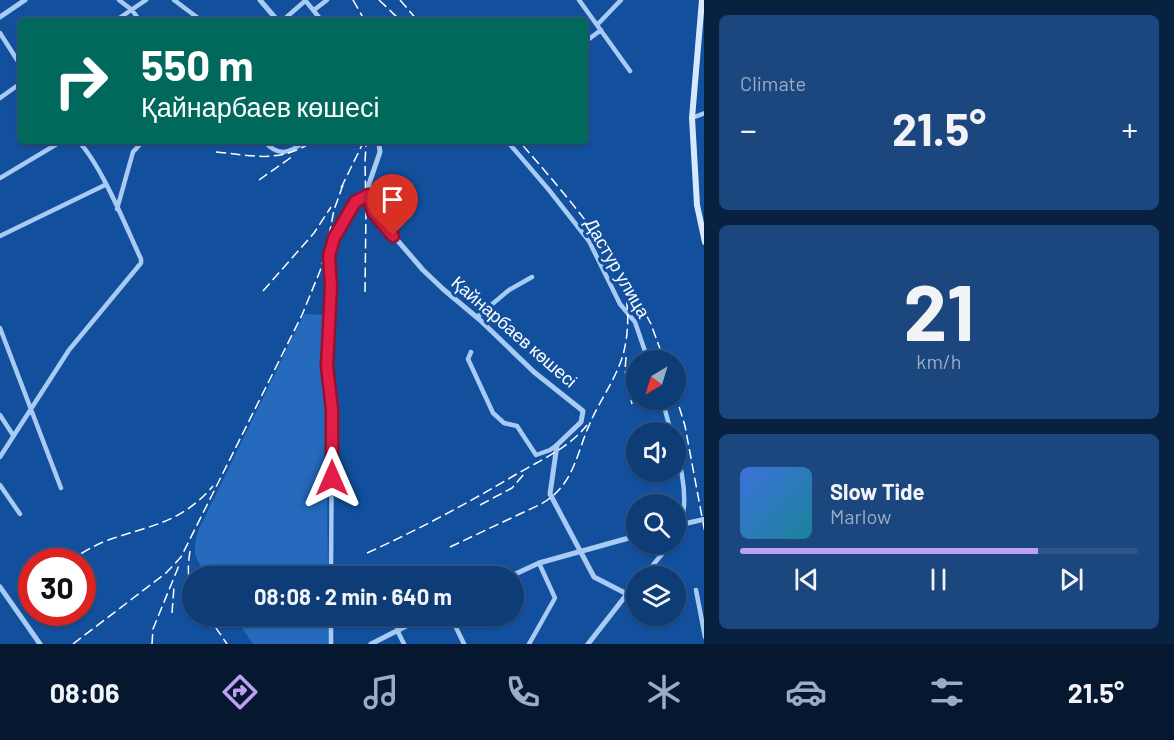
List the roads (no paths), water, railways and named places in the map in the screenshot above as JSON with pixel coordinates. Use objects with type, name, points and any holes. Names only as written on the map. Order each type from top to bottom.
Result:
[{"type":"main road","points":[[702,0],[692,118],[698,205],[704,237]]},
{"type":"street","points":[[0,17],[25,0]]},
{"type":"street","points":[[119,0],[138,18]]},
{"type":"street","points":[[120,18],[146,0]]},
{"type":"street","points":[[174,0],[198,18]]},
{"type":"street","points":[[260,0],[277,18]]},
{"type":"street","points":[[284,18],[305,0],[320,18]]},
{"type":"street","points":[[314,10],[327,0]]},
{"type":"street","points":[[579,0],[630,71]]},
{"type":"street","points":[[597,25],[621,0]]},
{"type":"street","points":[[588,40],[601,30]]},
{"type":"street","points":[[0,33],[18,61]]},
{"type":"street","points":[[0,98],[18,85]]},
{"type":"street","points":[[692,118],[704,112]]},
{"type":"street","points":[[0,178],[57,144]]},
{"type":"street","points":[[0,457],[69,350],[141,263],[105,185],[81,144]]},
{"type":"street","points":[[117,209],[133,152],[140,144]]},
{"type":"street","points":[[267,144],[271,149],[281,153],[288,152],[301,144]]},
{"type":"street","points":[[331,566],[332,410],[327,366],[331,273],[329,256],[334,238],[355,202],[368,195],[369,184],[380,152],[379,144]]},
{"type":"street","name":"Дастур улица","points":[[510,144],[589,241],[620,304],[635,322],[645,350]]},
{"type":"street","points":[[0,237],[105,185]]},
{"type":"street","name":"Қайнарбаев көшесі","points":[[368,195],[373,212],[423,270],[477,317],[534,372],[583,411],[581,422],[557,445]]},
{"type":"street","points":[[477,317],[509,290],[532,277]]},
{"type":"street","points":[[0,328],[60,488]]},
{"type":"street","points":[[471,352],[468,359],[494,413],[504,423],[518,426],[536,455],[557,445]]},
{"type":"street","points":[[0,415],[13,435]]},
{"type":"street","points":[[557,445],[550,494],[594,577],[626,593]]},
{"type":"street","points":[[0,484],[20,514]]},
{"type":"street","points":[[686,523],[704,519]]},
{"type":"street","points":[[524,570],[580,550],[626,538]]},
{"type":"street","points":[[652,566],[662,554]]},
{"type":"street","points":[[529,644],[555,598],[539,563]]},
{"type":"street","points":[[0,587],[40,644]]},
{"type":"street","points":[[696,590],[704,632]]},
{"type":"street","points":[[588,644],[626,595]]},
{"type":"street","points":[[331,626],[331,644]]},
{"type":"street","points":[[371,644],[405,626]]},
{"type":"street","points":[[455,626],[464,644]]},
{"type":"street","points":[[397,630],[404,644]]},
{"type":"railway","points":[[353,0],[363,18]]},
{"type":"railway","points":[[379,0],[398,18]]},
{"type":"railway","points":[[400,0],[415,18]]},
{"type":"railway","points":[[341,188],[363,144]]},
{"type":"railway","points":[[450,547],[541,504],[561,488],[568,478],[591,421],[618,369],[626,341],[627,300],[615,262],[578,212],[522,144]]},
{"type":"railway","points":[[216,152],[273,156],[296,151],[307,145]]},
{"type":"railway","points":[[365,292],[366,145]]},
{"type":"railway","points":[[259,180],[293,156]]},
{"type":"railway","points":[[73,644],[166,573],[181,557],[302,315],[320,271],[334,210],[344,182]]},
{"type":"railway","points":[[263,291],[314,233],[331,207]]},
{"type":"railway","points":[[626,277],[651,324],[660,350]]},
{"type":"railway","points":[[626,357],[626,376]]},
{"type":"railway","points":[[680,410],[704,528]]},
{"type":"railway","points":[[367,553],[442,516],[544,459],[572,441],[587,425]]},
{"type":"railway","points":[[480,505],[512,488],[524,474]]},
{"type":"railway","points":[[91,548],[178,515],[190,508],[213,486]]},
{"type":"railway","points":[[188,566],[190,551]]},
{"type":"railway","points":[[152,644],[153,629],[180,563]]},
{"type":"railway","points":[[172,613],[174,587]]},
{"type":"railway","points":[[215,626],[227,644]]}]
